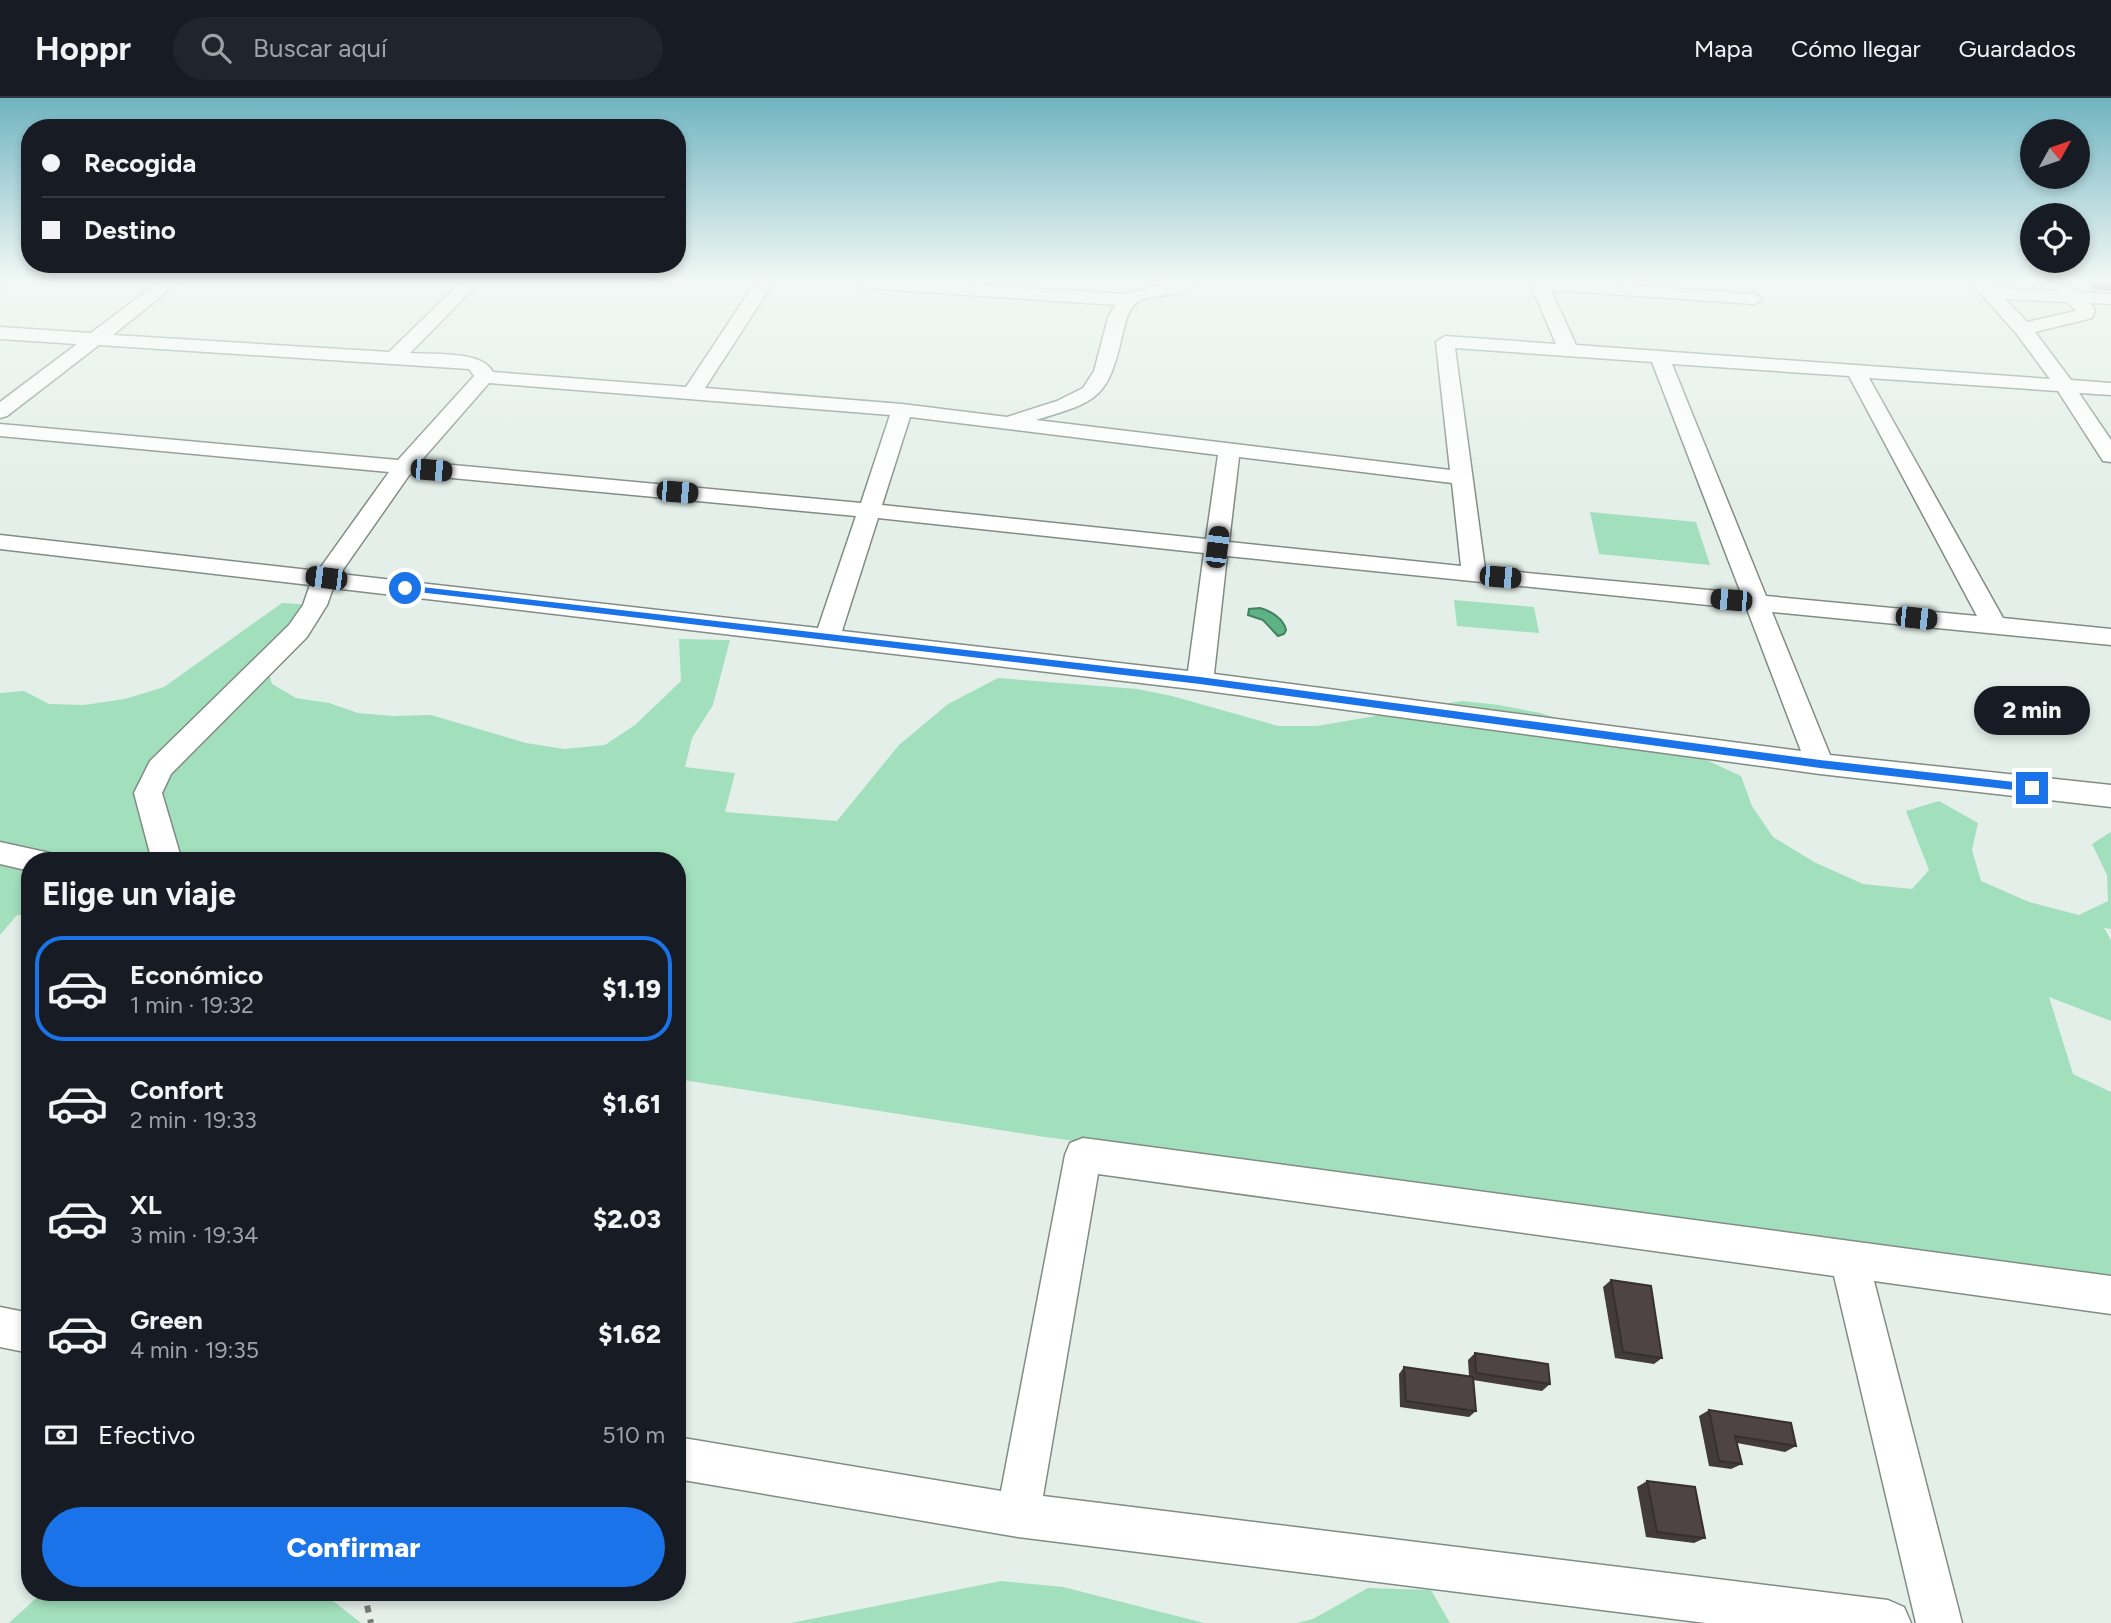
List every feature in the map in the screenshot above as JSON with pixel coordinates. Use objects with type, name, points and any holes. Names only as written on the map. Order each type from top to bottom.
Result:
[{"type":"street","points":[[0,412],[77,354]]},
{"type":"street","points":[[327,354],[394,358],[477,370],[902,411],[1462,478]]},
{"type":"street","points":[[394,358],[398,354]]},
{"type":"street","points":[[693,392],[717,354]]},
{"type":"street","points":[[1007,423],[1088,394],[1103,376],[1109,354]]},
{"type":"street","points":[[1447,354],[1474,575]]},
{"type":"street","points":[[1621,354],[2111,389]]},
{"type":"street","points":[[2042,354],[2111,456]]},
{"type":"street","points":[[1660,358],[1820,764]]},
{"type":"street","points":[[165,852],[149,793],[160,768],[298,631],[315,605],[326,578],[477,370]]},
{"type":"street","points":[[1856,372],[1995,626]]},
{"type":"street","points":[[827,639],[902,411]]},
{"type":"street","points":[[0,430],[868,510],[1474,575],[2111,637]]},
{"type":"street","points":[[1200,681],[1229,450]]},
{"type":"street","points":[[0,542],[1200,681],[1820,764],[2111,796]]},
{"type":"street","points":[[0,853],[21,857]]},
{"type":"street","points":[[1018,1515],[1083,1155],[2111,1295]]},
{"type":"street","points":[[1849,1259],[1939,1623]]},
{"type":"street","points":[[686,1460],[1018,1515],[1888,1623]]},
{"type":"path","points":[[366,1601],[371,1623]]},
{"type":"shaded area","points":[[1590,512],[1696,522],[1710,565],[1599,554]]},
{"type":"shaded area","points":[[1454,600],[1534,607],[1539,633],[1457,626]]},
{"type":"shaded area","points":[[282,603],[315,605],[266,664],[272,684],[296,698],[329,703],[358,713],[431,715],[526,743],[564,749],[605,745],[635,725],[681,681],[679,639],[730,640],[713,705],[692,738],[685,767],[735,773],[725,812],[837,821],[899,745],[948,704],[998,678],[1137,689],[1172,696],[1278,726],[1317,726],[1462,701],[1540,713],[1623,739],[1704,759],[1741,776],[1752,806],[1773,837],[1814,862],[1863,884],[1912,889],[1929,870],[1906,811],[1939,801],[1978,823],[1972,850],[1981,881],[2029,902],[2079,915],[2108,901],[2107,875],[2092,844],[2111,832],[2111,929],[2104,928],[2111,940],[2111,1021],[2049,997],[2073,1074],[2111,1092],[2111,1277],[1045,1137],[686,1080],[686,852],[21,852],[21,915],[17,915],[0,935],[0,693],[24,691],[49,704],[84,705],[125,699],[164,687]]},
{"type":"shaded area","points":[[1260,608],[1280,619],[1285,626],[1284,634],[1278,636],[1263,620],[1248,615],[1249,609]]},
{"type":"shaded area","points":[[1001,1581],[1063,1587],[1204,1623],[791,1623]]},
{"type":"shaded area","points":[[1368,1588],[1431,1590],[1450,1623],[1297,1623],[1313,1619]]},
{"type":"shaded area","points":[[33,1601],[333,1601],[361,1623],[9,1623]]},
{"type":"building","points":[[1611,1280],[1651,1286],[1662,1358],[1623,1352]]},
{"type":"building","points":[[1475,1353],[1548,1364],[1550,1384],[1476,1373]]},
{"type":"building","points":[[1404,1367],[1473,1377],[1476,1411],[1406,1401]]},
{"type":"building","points":[[1709,1410],[1791,1423],[1796,1446],[1735,1436],[1742,1464],[1719,1461]]},
{"type":"building","points":[[1647,1481],[1695,1487],[1705,1538],[1657,1532]]},
{"type":"route","points":[[405,588],[1200,681],[1820,764],[2032,788]]}]
